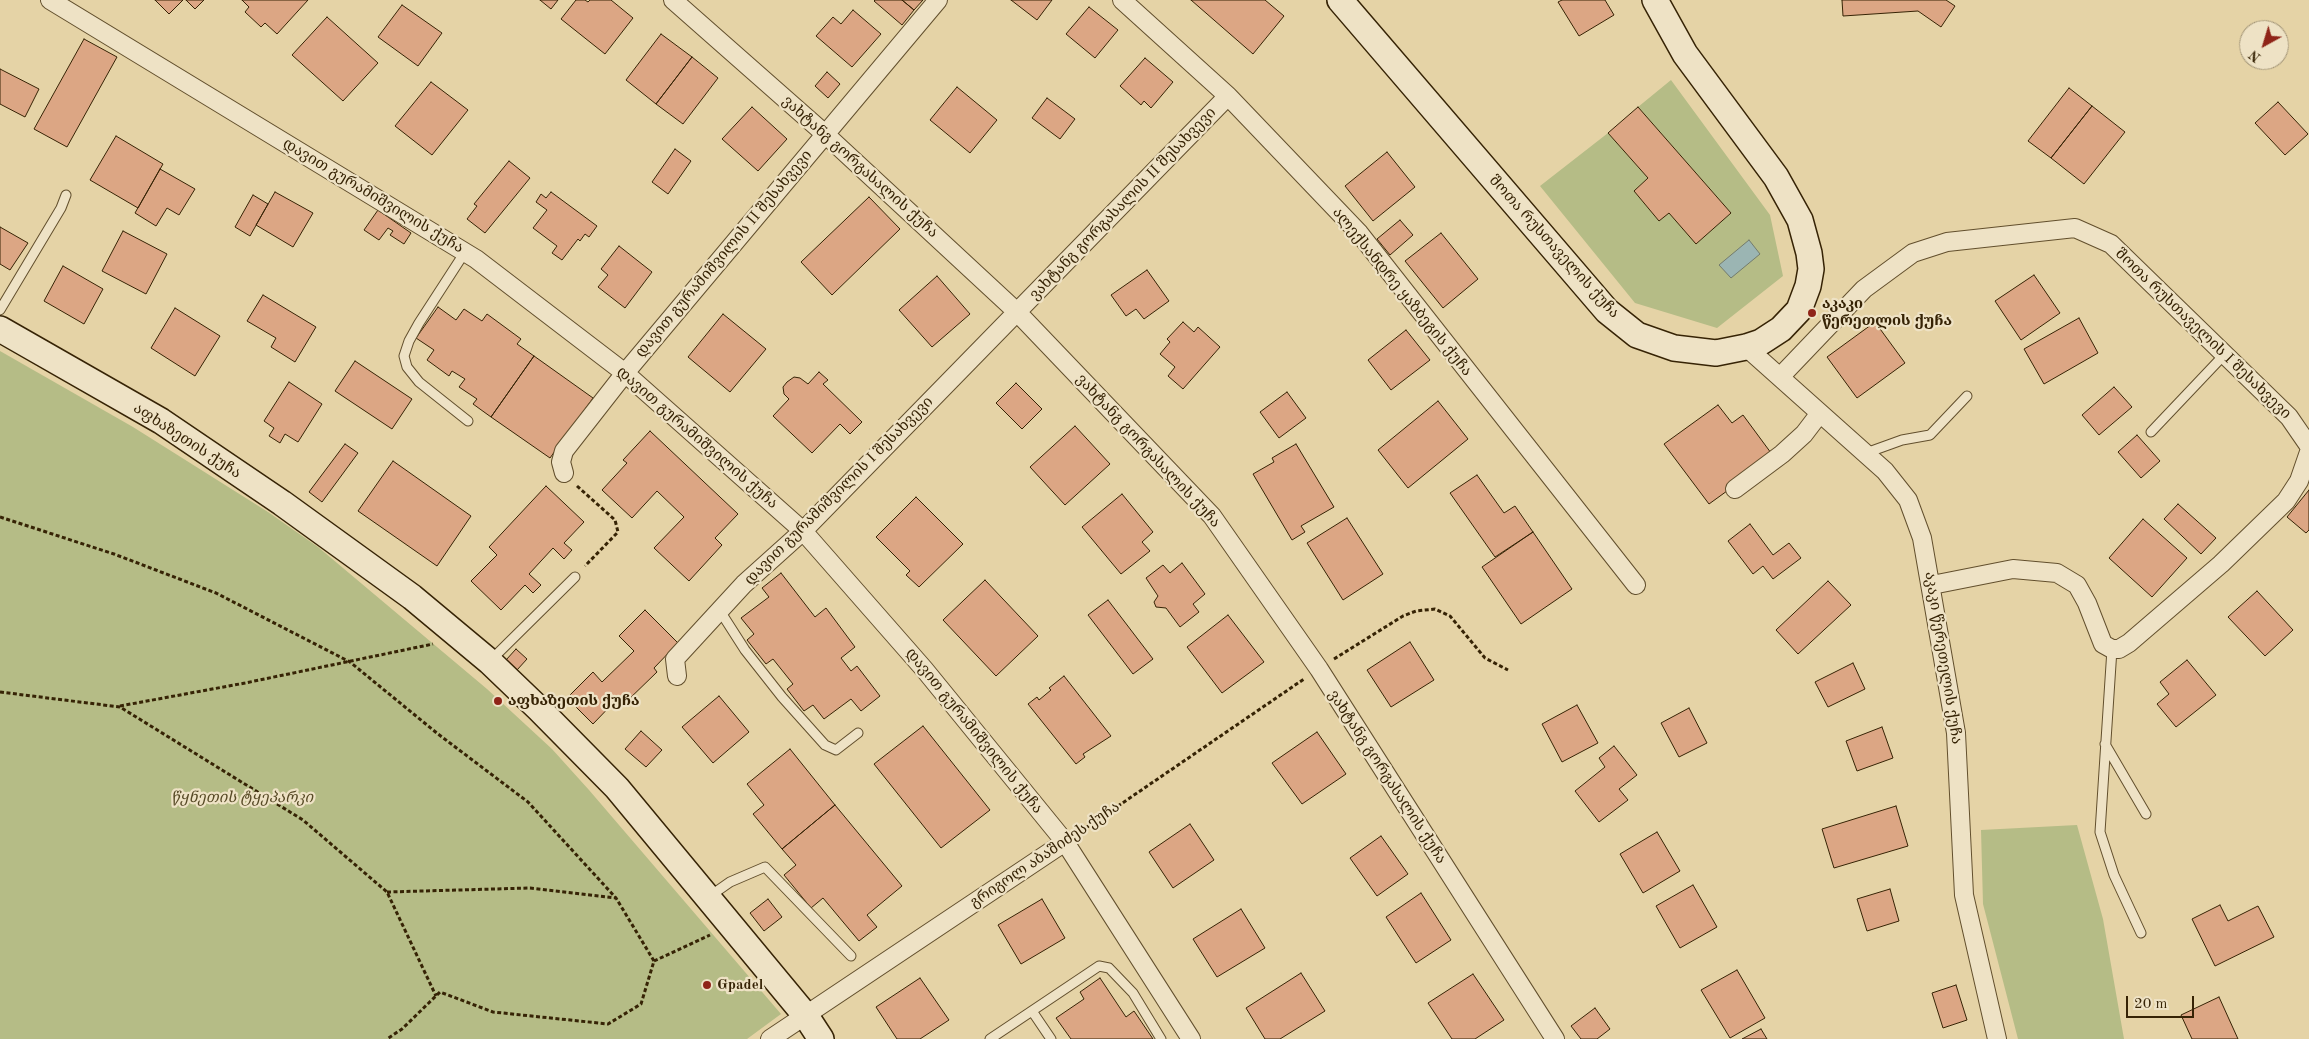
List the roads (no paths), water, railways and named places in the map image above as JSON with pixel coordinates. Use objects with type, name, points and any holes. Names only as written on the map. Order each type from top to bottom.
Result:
[{"type":"street","name":"დავით გურამიშვილის ქუჩა","points":[[50,0],[465,252],[625,373],[803,531],[924,669],[1065,842],[1191,1039]]},
{"type":"street","name":"ვახტანგ გორგასალის ქუჩა","points":[[673,0],[825,134],[1017,312],[1212,516],[1319,669],[1555,1039]]},
{"type":"street","name":"დავით გურამიშვილის II შესახვევი","points":[[564,474],[561,462],[564,451],[625,373],[938,0]]},
{"type":"street","name":"ალექსანდრე ყაზბეგის ქუჩა","points":[[1122,0],[1228,96],[1359,233],[1636,586]]},
{"type":"street","name":"შოთა რუსთაველის ქუჩა","points":[[1340,0],[1607,311],[1637,335],[1674,348],[1716,353],[1746,347],[1761,342],[1781,329],[1799,310],[1808,286],[1811,269],[1809,252],[1800,220],[1776,177],[1685,54],[1655,0]]},
{"type":"street","name":"ვახტანგ გორგასალის II შესახვევი","points":[[1017,312],[1228,96]]},
{"type":"street","name":"შოთა რუსთაველის I შესახვევი","points":[[1780,377],[1864,289],[1913,253],[1947,242],[2075,228],[2111,244],[2289,417],[2309,446]]},
{"type":"street","name":"დავით გურამიშვილის I შესახვევი","points":[[677,676],[675,659],[744,584],[803,531],[1017,312]]},
{"type":"street","name":"აფხაზეთის ქუჩა","points":[[0,329],[161,422],[282,503],[412,597],[490,662],[617,788],[806,1016],[821,1039]]},
{"type":"street","name":"აკაკი წერეთელის ქუჩა","points":[[1746,347],[1885,471],[1908,500],[1922,538],[1932,585],[1956,733],[1964,895],[1997,1039]]},
{"type":"street","points":[[1735,489],[1782,454],[1804,434],[1820,413]]},
{"type":"street","points":[[1932,585],[2013,569],[2057,573],[2077,585],[2087,603],[2103,644],[2112,649],[2119,649],[2129,643],[2221,564],[2286,501],[2299,481],[2309,452]]},
{"type":"street","name":"გრიგოლ აბაშიძეს ქუჩა","points":[[770,1039],[1065,842]]},
{"type":"lane","points":[[0,310],[61,208],[66,195]]},
{"type":"lane","points":[[465,252],[419,323],[409,341],[404,356],[407,367],[419,382],[468,421]]},
{"type":"lane","points":[[2151,432],[2224,355]]},
{"type":"lane","points":[[1866,453],[1902,440],[1930,435],[1967,396]]},
{"type":"lane","points":[[490,662],[578,574]]},
{"type":"lane","points":[[720,611],[745,650],[776,690],[825,745],[836,750],[858,733]]},
{"type":"lane","points":[[2112,649],[2100,832],[2114,875],[2141,933]]},
{"type":"lane","points":[[2105,744],[2146,814]]},
{"type":"lane","points":[[708,898],[730,882],[765,867],[851,956]]},
{"type":"lane","points":[[990,1039],[1099,966],[1109,968],[1133,993],[1160,1039]]},
{"type":"lane","points":[[1032,1011],[1051,1039]]},
{"type":"water","points":[[1749,240],[1760,254],[1731,278],[1719,265]]},
{"type":"place","name":"აკაკი წერეთლის ქუჩა","points":[[1812,313]]},
{"type":"place","name":"აფხაზეთის ქუჩა","points":[[498,701]]},
{"type":"place","name":"Gpadel","points":[[707,985]]},
{"type":"park label","name":"წყნეთის ტყეპარკი","points":[[242,798]]}]
